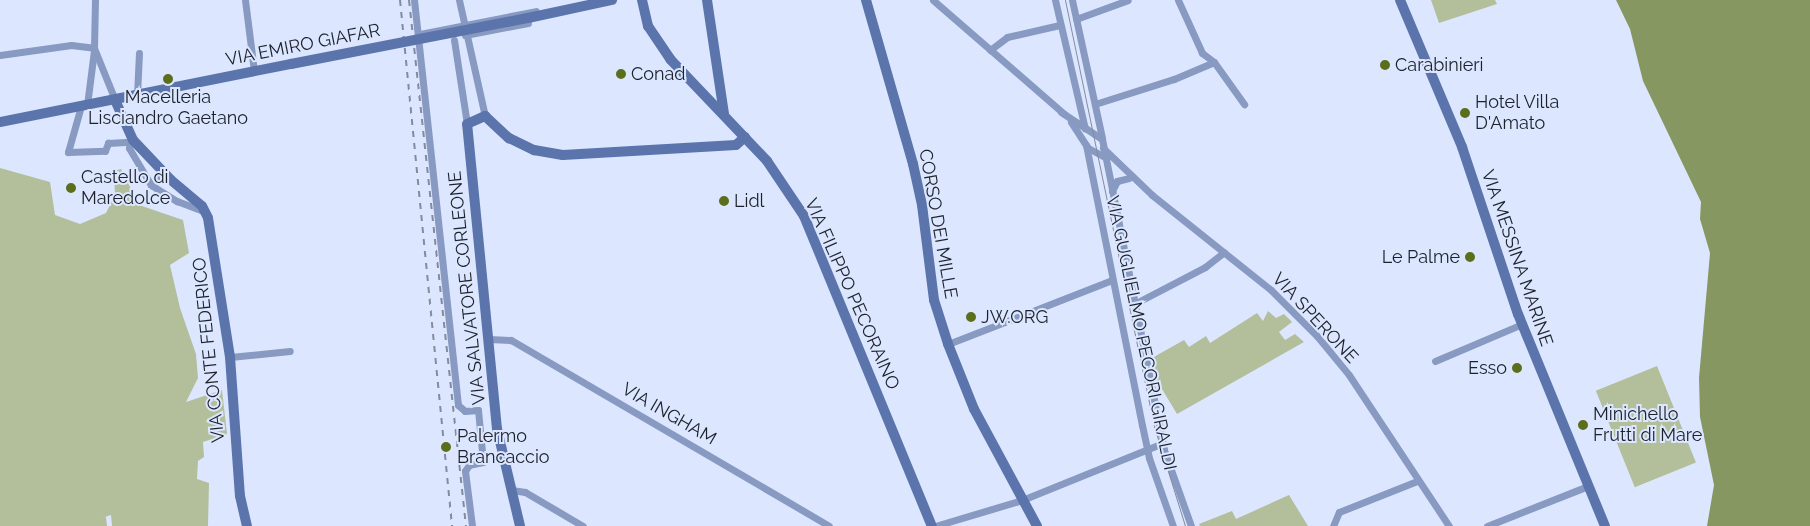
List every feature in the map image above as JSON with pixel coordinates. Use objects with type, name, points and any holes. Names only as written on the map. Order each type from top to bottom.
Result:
[{"type":"street","points":[[94,0],[94,48],[84,106],[68,152],[105,151],[108,143],[131,139]]},
{"type":"street","points":[[245,0],[254,71]]},
{"type":"street","points":[[414,0],[420,34],[458,405],[465,411],[478,410],[483,462],[469,465],[465,471],[472,526]]},
{"type":"street","points":[[459,0],[465,35],[485,116],[509,138],[525,146],[562,155],[736,145],[745,137]]},
{"type":"street","name":"VIA EMIRO GIAFAR","points":[[0,122],[254,71],[528,20],[612,0]]},
{"type":"street","name":"VIA FILIPPO PECORAINO","points":[[642,0],[648,26],[670,59],[745,137],[784,185],[804,216],[934,526]]},
{"type":"street","points":[[707,0],[724,114]]},
{"type":"street","name":"CORSO DEI MILLE","points":[[866,0],[911,156],[922,205],[934,300],[948,344],[974,409],[1037,526]]},
{"type":"street","points":[[933,0],[1086,135],[1101,146],[1142,186]]},
{"type":"street","name":"VIA GUGLIELMO PECORI GIRALDI","points":[[1055,0],[1082,112],[1112,280],[1147,448],[1173,526]]},
{"type":"street","points":[[1072,0],[1095,104],[1101,146],[1105,157],[1129,178],[1142,186]]},
{"type":"street","points":[[1076,19],[1128,0]]},
{"type":"street","points":[[1178,0],[1202,53],[1214,62],[1244,104]]},
{"type":"street","name":"VIA MESSINA MARINE","points":[[1400,0],[1462,147],[1522,324],[1605,526]]},
{"type":"street","points":[[420,34],[581,6]]},
{"type":"street","points":[[465,35],[528,20]]},
{"type":"street","points":[[990,50],[1007,37],[1060,25]]},
{"type":"street","points":[[454,40],[467,124],[485,116]]},
{"type":"street","points":[[0,56],[70,45],[94,48]]},
{"type":"street","points":[[94,48],[131,139],[205,212]]},
{"type":"street","points":[[137,95],[139,53]]},
{"type":"street","points":[[1095,104],[1174,79],[1214,62]]},
{"type":"street","points":[[704,93],[721,92]]},
{"type":"street","points":[[1061,112],[1072,118],[1086,135],[1092,152],[1101,146]]},
{"type":"street","points":[[1072,118],[1082,112]]},
{"type":"street","name":"VIA SALVATORE CORLEONE","points":[[467,124],[490,339],[497,429],[520,526]]},
{"type":"street","points":[[131,139],[129,148],[151,186],[177,201],[205,212]]},
{"type":"street","name":"VIA GUGLIELMO PECORI GIRALDI","points":[[1105,157],[1162,442],[1191,526]]},
{"type":"street","points":[[151,186],[166,174]]},
{"type":"street","points":[[1112,192],[1117,181],[1129,178]]},
{"type":"street","name":"VIA SPERONE","points":[[1142,186],[1224,252],[1295,313],[1340,363],[1417,481],[1449,526]]},
{"type":"street","name":"VIA CONTE FEDERICO","points":[[205,212],[219,272],[230,357],[240,496],[247,526]]},
{"type":"street","points":[[1134,304],[1205,267],[1224,252]]},
{"type":"street","points":[[948,344],[1112,280]]},
{"type":"street","points":[[1435,361],[1522,324]]},
{"type":"street","name":"VIA INGHAM","points":[[490,339],[511,340],[829,526]]},
{"type":"street","points":[[230,357],[290,351]]},
{"type":"street","points":[[934,526],[1022,500],[1162,442]]},
{"type":"street","points":[[1334,526],[1340,512],[1417,481]]},
{"type":"street","points":[[1488,526],[1588,486]]},
{"type":"street","points":[[512,490],[524,492],[583,526]]},
{"type":"shaded area","points":[[1431,0],[1495,0],[1497,4],[1439,23]]},
{"type":"shaded area","points":[[1616,0],[1810,0],[1810,526],[1707,526],[1714,485],[1700,417],[1699,378],[1710,253],[1700,219],[1701,202],[1643,81],[1630,29]]},
{"type":"shaded area","points":[[0,168],[50,182],[55,215],[80,224],[106,213],[115,195],[114,171],[121,169],[139,205],[183,220],[189,253],[170,265],[180,308],[196,354],[198,378],[186,402],[222,390],[227,434],[203,442],[204,457],[198,461],[197,479],[209,483],[208,526],[112,526],[111,515],[102,518],[106,517],[107,526],[0,526]]},
{"type":"shaded area","points":[[1268,311],[1276,318],[1284,314],[1292,322],[1279,332],[1285,340],[1295,334],[1304,342],[1177,414],[1162,389],[1158,389],[1152,358],[1184,340],[1189,347],[1206,336],[1210,343],[1257,313],[1263,321]]},
{"type":"shaded area","points":[[1657,366],[1696,462],[1635,487],[1596,391]]},
{"type":"shaded area","points":[[1289,495],[1308,526],[1200,526],[1199,524],[1232,511],[1236,519]]},
{"type":"tram line","points":[[1065,0],[1153,423],[1185,526]]},
{"type":"railway","points":[[400,0],[452,526]]},
{"type":"railway","points":[[409,0],[466,526]]},
{"type":"place","name":"Carabinieri","points":[[1385,65]]},
{"type":"place","name":"Conad","points":[[621,74]]},
{"type":"place","name":"Macelleria Lisciandro Gaetano","points":[[168,79]]},
{"type":"place","name":"Hotel Villa D'Amato","points":[[1465,113]]},
{"type":"place","name":"Castello di Maredolce","points":[[71,188]]},
{"type":"place","name":"Lidl","points":[[724,201]]},
{"type":"place","name":"Le Palme","points":[[1470,257]]},
{"type":"place","name":"JW.ORG","points":[[971,317]]},
{"type":"place","name":"Esso","points":[[1517,368]]},
{"type":"place","name":"Minichello Frutti di Mare","points":[[1583,425]]},
{"type":"place","name":"Palermo Brancaccio","points":[[446,447]]}]
